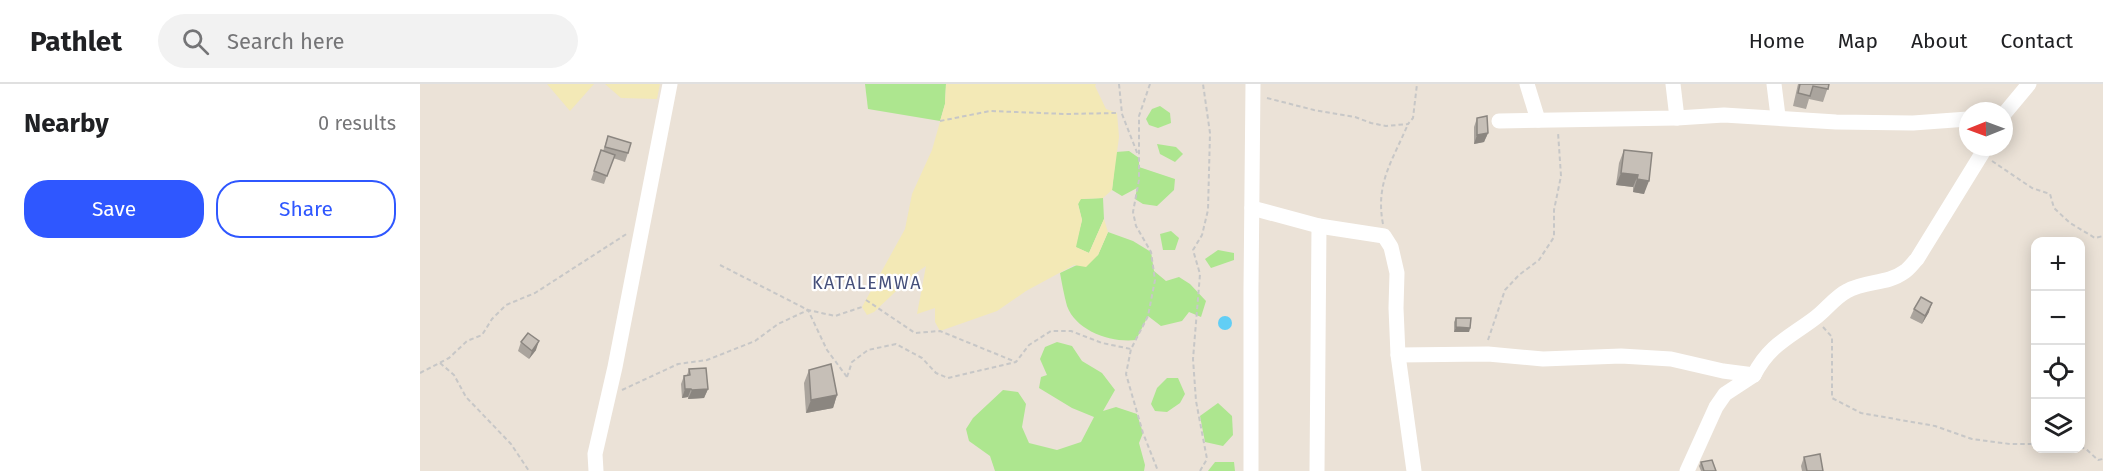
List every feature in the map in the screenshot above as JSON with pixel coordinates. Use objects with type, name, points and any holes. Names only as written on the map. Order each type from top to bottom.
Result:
[{"type":"street","points":[[594,471],[595,454],[670,84]]},
{"type":"street","points":[[1527,84],[1538,120]]},
{"type":"street","points":[[1673,84],[1677,118]]},
{"type":"street","points":[[1774,84],[1778,116]]},
{"type":"street","points":[[2013,103],[2029,84]]},
{"type":"street","points":[[1251,471],[1253,88]]},
{"type":"street","points":[[1499,121],[1724,115],[1778,116],[1836,122],[1913,123],[1959,120]]},
{"type":"street","points":[[1687,471],[1716,408],[1725,394],[1755,375],[1762,360],[1782,339],[1815,318],[1845,291],[1863,284],[1894,278],[1906,272],[1917,259],[1979,156]]},
{"type":"street","points":[[1252,208],[1319,226],[1384,236],[1391,247],[1397,273],[1398,355],[1414,471]]},
{"type":"street","points":[[1317,471],[1319,226]]},
{"type":"street","points":[[1398,355],[1484,354],[1543,359],[1621,356],[1671,359],[1723,371],[1755,375]]},
{"type":"path","points":[[1119,84],[1122,114],[1139,158]]},
{"type":"path","points":[[1150,84],[1139,116],[1139,180],[1132,212],[1136,226],[1151,252],[1155,280],[1148,316],[1131,350],[1126,374],[1143,433],[1158,471]]},
{"type":"path","points":[[1200,471],[1207,459],[1196,401],[1193,359],[1200,274],[1193,250],[1202,235],[1208,210],[1210,134],[1203,84]]},
{"type":"path","points":[[1384,236],[1381,189],[1408,124],[1413,118],[1417,84]]},
{"type":"path","points":[[1253,88],[1270,99],[1314,110],[1355,117],[1386,126],[1408,124]]},
{"type":"path","points":[[940,121],[990,111],[1066,114],[1117,113]]},
{"type":"path","points":[[1484,354],[1505,290],[1539,260],[1554,237],[1554,210],[1561,176],[1558,120]]},
{"type":"path","points":[[1991,156],[2032,188],[2050,194],[2054,208],[2070,223],[2095,238],[2103,236]]},
{"type":"path","points":[[420,373],[449,358],[467,341],[482,335],[492,319],[506,305],[535,293],[559,279],[624,234],[642,229]]},
{"type":"path","points":[[720,265],[808,310],[835,316],[862,307]]},
{"type":"path","points":[[866,300],[915,333],[939,331],[1016,362]]},
{"type":"path","points":[[808,310],[827,350],[847,377],[852,362],[868,350],[896,344],[922,358],[936,373],[948,378],[1016,362],[1029,345],[1051,331],[1071,331],[1102,343],[1131,350]]},
{"type":"path","points":[[608,398],[678,364],[707,360],[754,340],[778,324],[808,310]]},
{"type":"path","points":[[1815,318],[1832,337],[1832,398],[1861,413],[1935,426],[1972,439],[2031,444]]},
{"type":"path","points":[[440,363],[454,375],[466,397],[511,444],[529,471]]},
{"type":"path","points":[[2085,449],[2098,460],[2103,459]]},
{"type":"green space","points":[[865,84],[946,84],[945,104],[940,121],[868,109]]},
{"type":"green space","points":[[1160,106],[1170,113],[1171,123],[1158,128],[1149,125],[1146,119],[1152,109]]},
{"type":"green space","points":[[1157,144],[1176,147],[1183,154],[1175,162],[1160,154]]},
{"type":"green space","points":[[1129,151],[1139,158],[1139,167],[1175,179],[1174,190],[1157,206],[1143,204],[1135,199],[1137,188],[1122,196],[1112,190],[1116,152]]},
{"type":"green space","points":[[1103,198],[1104,219],[1089,253],[1075,247],[1082,220],[1078,204],[1080,199]]},
{"type":"green space","points":[[1171,231],[1179,238],[1175,250],[1163,250],[1160,234]]},
{"type":"green space","points":[[1108,232],[1133,241],[1151,252],[1154,271],[1166,281],[1179,277],[1190,284],[1206,301],[1201,317],[1189,312],[1182,321],[1161,326],[1148,316],[1136,340],[1106,337],[1086,329],[1078,322],[1067,306],[1060,273],[1098,255]]},
{"type":"green space","points":[[1218,250],[1234,253],[1234,260],[1211,268],[1205,259]]},
{"type":"green space","points":[[1057,342],[1072,346],[1082,361],[1102,373],[1115,390],[1103,411],[1116,407],[1137,414],[1143,433],[1139,443],[1145,465],[1144,471],[995,471],[990,456],[969,441],[966,429],[973,418],[1003,390],[1018,392],[1026,404],[1022,427],[1029,443],[1057,450],[1081,442],[1094,417],[1072,408],[1039,388],[1041,377],[1047,375],[1040,359],[1045,347]]},
{"type":"green space","points":[[1167,378],[1178,378],[1185,394],[1180,403],[1167,412],[1155,411],[1151,404],[1157,388]]},
{"type":"green space","points":[[1218,403],[1232,416],[1233,435],[1223,446],[1205,442],[1200,416]]},
{"type":"green space","points":[[1215,462],[1234,462],[1235,471],[1208,471]]},
{"type":"sand","points":[[547,84],[594,84],[570,111]]},
{"type":"sand","points":[[605,84],[660,84],[657,99],[621,98]]},
{"type":"sand","points":[[946,84],[1096,84],[1106,109],[1117,113],[1119,137],[1112,190],[1103,198],[1081,199],[1078,204],[1082,220],[1076,247],[1089,253],[1104,219],[1108,232],[1098,255],[1086,267],[1074,265],[1026,291],[997,311],[940,331],[935,322],[935,308],[917,314],[926,266],[913,275],[874,312],[867,315],[862,307],[905,229],[912,194],[932,150],[945,104]]},
{"type":"water","points":[[1225,316],[1230,318],[1232,323],[1230,328],[1225,330],[1220,328],[1218,323],[1220,318]]},
{"type":"building","points":[[1800,84],[1829,84],[1828,89],[1813,86],[1810,96],[1798,93]]},
{"type":"building","points":[[1487,116],[1488,133],[1477,135],[1477,118]]},
{"type":"building","points":[[608,136],[631,143],[628,153],[605,147]]},
{"type":"building","points":[[601,150],[615,155],[607,176],[594,171]]},
{"type":"building","points":[[1624,150],[1652,153],[1649,181],[1637,179],[1638,175],[1621,173]]},
{"type":"building","points":[[1921,297],[1932,303],[1925,316],[1914,309]]},
{"type":"building","points":[[1456,318],[1471,318],[1470,328],[1456,327]]},
{"type":"building","points":[[528,333],[539,341],[532,351],[521,342]]},
{"type":"building","points":[[831,364],[837,395],[811,400],[809,370]]},
{"type":"building","points":[[706,368],[708,389],[685,389],[684,376],[690,375],[689,369]]},
{"type":"building","points":[[1820,454],[1823,471],[1807,471],[1804,457]]},
{"type":"building","points":[[1712,460],[1716,471],[1704,471],[1701,462]]},
{"type":"district","name":"KATALEMWA","points":[[867,283]]}]
